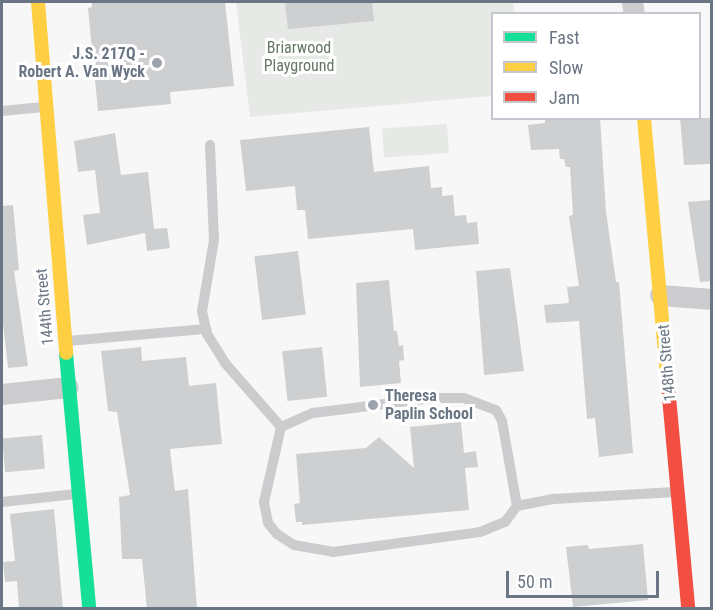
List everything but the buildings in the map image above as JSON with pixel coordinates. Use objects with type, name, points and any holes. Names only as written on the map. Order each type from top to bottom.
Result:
[{"type":"street","name":"144th Street","points":[[38,2],[44,107],[89,609]]},
{"type":"street","name":"148th Street","points":[[644,120],[688,609]]},
{"type":"street","points":[[660,295],[711,299]]},
{"type":"street","points":[[2,394],[68,387]]},
{"type":"lane","points":[[2,111],[44,107]]},
{"type":"lane","points":[[210,145],[214,240],[202,311],[206,329],[225,363],[281,427]]},
{"type":"lane","points":[[64,342],[206,329]]},
{"type":"lane","points":[[281,427],[313,413],[433,398],[473,401],[496,410],[502,421],[517,506]]},
{"type":"lane","points":[[281,427],[264,502],[268,523],[294,545],[333,552],[449,538],[505,522],[517,506],[554,499],[678,492]]},
{"type":"lane","points":[[2,502],[78,494]]},
{"type":"green space","name":"Briarwood Playground","points":[[236,2],[513,2],[514,12],[491,12],[491,96],[250,117]]},
{"type":"green space","points":[[447,124],[449,153],[384,157],[382,129]]},
{"type":"traffic: fast","points":[[66,353],[89,608]]},
{"type":"traffic: slow","points":[[38,2],[66,353]]},
{"type":"traffic: slow","points":[[644,120],[667,375]]},
{"type":"traffic: jam","points":[[667,375],[688,608]]},
{"type":"place","name":"J.S. 217Q - Robert A. Van Wyck","points":[[157,63]]},
{"type":"place","name":"Theresa Paplin School","points":[[373,405]]}]
